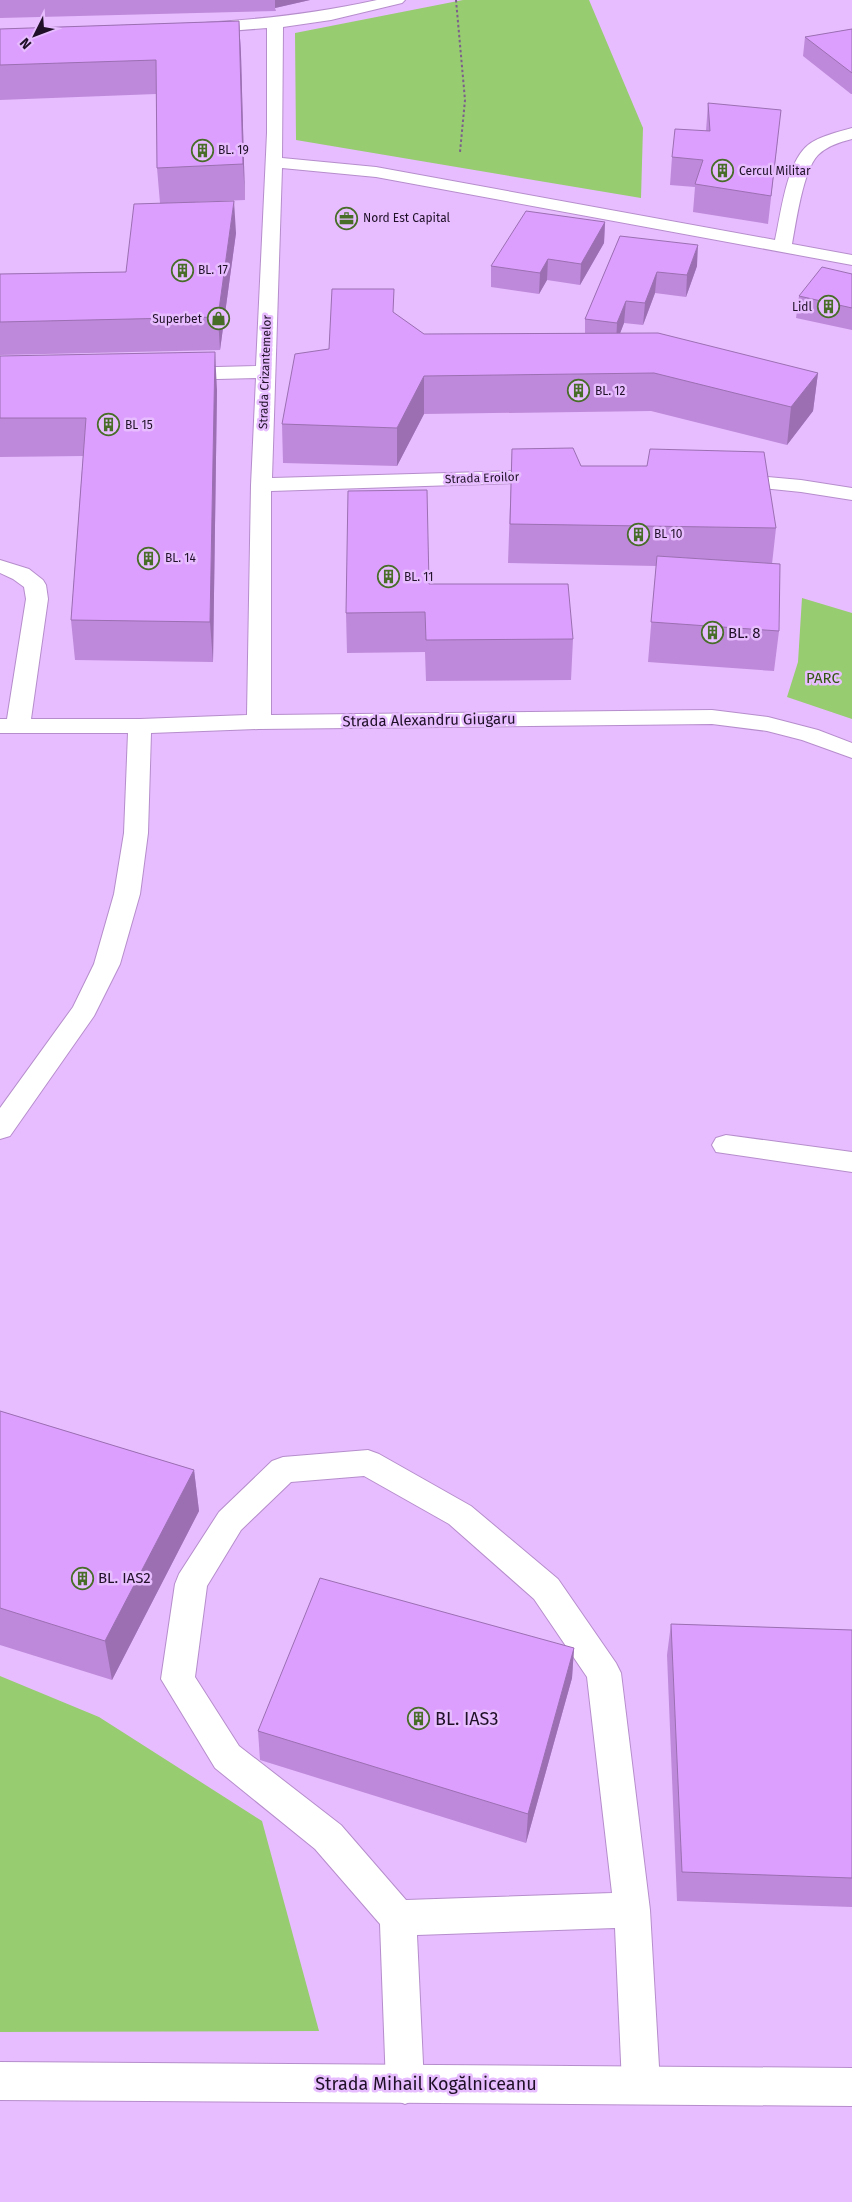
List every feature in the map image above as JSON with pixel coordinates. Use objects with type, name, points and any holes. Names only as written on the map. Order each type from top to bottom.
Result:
[{"type":"street","points":[[193,29],[275,23],[331,15],[397,0]]},
{"type":"street","name":"Strada Crizantemelor","points":[[259,722],[260,485],[273,162],[275,23]]},
{"type":"street","points":[[783,246],[802,166],[809,153],[826,142],[852,133]]},
{"type":"street","points":[[273,162],[376,172],[852,260]]},
{"type":"street","points":[[157,374],[265,372]]},
{"type":"street","name":"Strada Eroilor","points":[[260,485],[568,475]]},
{"type":"street","points":[[713,479],[801,486],[852,494]]},
{"type":"street","points":[[0,566],[21,574],[28,579],[34,585],[37,599],[9,726]]},
{"type":"street","name":"Strada Alexandru Giugaru","points":[[9,726],[140,726],[259,722],[712,716],[776,726],[810,734],[852,752]]},
{"type":"street","points":[[0,1129],[85,1010],[107,964],[127,894],[136,833],[140,726]]},
{"type":"street","points":[[726,1145],[852,1162]]},
{"type":"street","points":[[405,2084],[398,1918],[328,1837],[227,1757],[178,1679],[190,1584],[230,1521],[283,1470],[368,1463],[460,1515],[546,1589],[604,1673],[632,1910],[641,2084]]},
{"type":"street","points":[[398,1918],[632,1910]]},
{"type":"street","name":"Strada Mihail Kogălniceanu","points":[[0,2081],[641,2084],[852,2087]]},
{"type":"path","points":[[456,0],[464,100],[457,187]]},
{"type":"green space","points":[[463,0],[589,0],[643,128],[641,198],[296,140],[295,33]]},
{"type":"green space","name":"PARC","points":[[802,598],[852,613],[852,719],[787,697],[798,662]]},
{"type":"green space","points":[[0,1676],[99,1717],[262,1821],[319,2031],[0,2032]]},
{"type":"building","points":[[239,21],[243,164],[157,168],[156,60],[0,65],[0,29]]},
{"type":"building","points":[[852,29],[852,73],[805,37]]},
{"type":"building","points":[[708,103],[781,110],[771,196],[695,184],[703,160],[672,157],[675,129],[710,131]]},
{"type":"building","points":[[234,201],[218,317],[0,322],[0,274],[126,272],[134,204]]},
{"type":"building","points":[[526,211],[605,222],[581,264],[548,259],[540,273],[491,266]]},
{"type":"building","points":[[620,236],[698,245],[687,275],[657,272],[645,303],[626,301],[617,323],[585,319]]},
{"type":"building","points":[[822,267],[852,274],[852,308],[799,296]]},
{"type":"building","points":[[332,289],[394,289],[393,312],[424,334],[658,333],[818,373],[791,407],[654,373],[424,376],[397,428],[282,424],[295,354],[329,349]]},
{"type":"building","points":[[215,352],[210,622],[71,620],[86,418],[0,418],[0,356]]},
{"type":"building","points":[[573,448],[581,466],[647,466],[650,449],[764,452],[776,528],[510,524],[512,449]]},
{"type":"building","points":[[427,490],[429,584],[568,584],[573,639],[426,640],[425,612],[346,613],[348,491]]},
{"type":"building","points":[[657,556],[780,564],[779,631],[651,622]]},
{"type":"building","name":"BL. IAS2","points":[[0,1411],[194,1470],[105,1641],[0,1608]]},
{"type":"building","name":"BL. IAS3","points":[[320,1578],[574,1648],[528,1814],[258,1731]]},
{"type":"building","points":[[671,1624],[852,1630],[852,1878],[682,1872]]},
{"type":"place","name":"BL. 19","points":[[202,150]]},
{"type":"place","name":"Cercul Militar","points":[[723,171]]},
{"type":"place","name":"Nord Est Capital","points":[[347,218]]},
{"type":"place","name":"BL. 17","points":[[182,270]]},
{"type":"place","name":"Lidl","points":[[828,307]]},
{"type":"place","name":"Superbet","points":[[218,319]]},
{"type":"place","name":"BL. 12","points":[[579,391]]},
{"type":"place","name":"BL 15","points":[[109,425]]},
{"type":"place","name":"BL 10","points":[[638,534]]},
{"type":"place","name":"BL. 14","points":[[149,558]]},
{"type":"place","name":"BL. 11","points":[[388,577]]},
{"type":"place","name":"BL. 8","points":[[712,633]]},
{"type":"place","name":"BL. IAS2","points":[[82,1578]]},
{"type":"place","name":"BL. IAS3","points":[[419,1719]]}]
